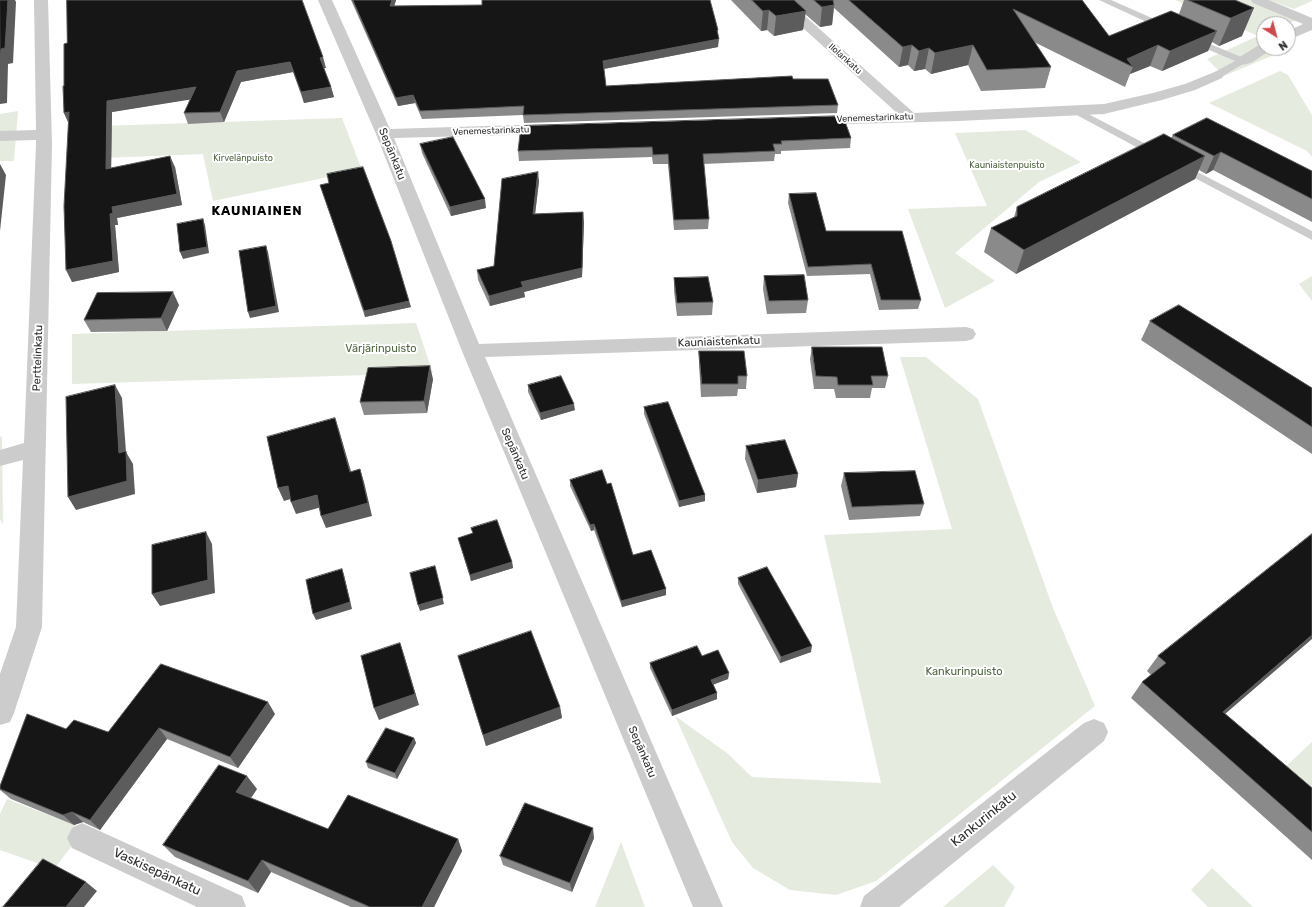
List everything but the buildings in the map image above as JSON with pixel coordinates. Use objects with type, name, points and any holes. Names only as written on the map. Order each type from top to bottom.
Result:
[{"type":"street","name":"Perttelinkatu","points":[[0,713],[29,627],[43,135],[41,0]]},
{"type":"street","name":"Sepänkatu","points":[[326,0],[384,134],[472,351],[708,907]]},
{"type":"street","name":"Ilolankatu","points":[[779,0],[910,117]]},
{"type":"street","points":[[1258,0],[1312,24]]},
{"type":"street","points":[[1296,32],[1312,24]]},
{"type":"street","points":[[1243,61],[1256,53]]},
{"type":"street","name":"Venemestarinkatu","points":[[799,121],[1104,109],[1190,88],[1217,75]]},
{"type":"street","name":"Venemestarinkatu","points":[[384,134],[567,128]]},
{"type":"street","points":[[0,136],[43,135]]},
{"type":"street","name":"Kauniaistenkatu","points":[[472,351],[966,334]]},
{"type":"street","points":[[0,458],[35,448]]},
{"type":"street","name":"Kankurinkatu","points":[[875,907],[1094,732]]},
{"type":"street","name":"Vaskisepänkatu","points":[[82,838],[231,907]]},
{"type":"lane","points":[[1103,0],[1243,61]]},
{"type":"lane","points":[[1217,75],[1243,61]]},
{"type":"lane","points":[[1075,110],[1312,236]]},
{"type":"green space","points":[[1175,0],[1253,0],[1291,16],[1256,16],[1256,35]]},
{"type":"green space","points":[[1269,0],[1312,0],[1312,1],[1294,9]]},
{"type":"green space","points":[[1256,37],[1256,56],[1272,56],[1224,76],[1207,59]]},
{"type":"green space","points":[[1280,71],[1288,75],[1312,115],[1312,157],[1307,151],[1209,103]]},
{"type":"green space","points":[[18,111],[14,161],[0,161],[0,114]]},
{"type":"green space","name":"Kirvelänpuisto","points":[[342,118],[362,170],[213,201],[203,154],[104,158],[70,127]]},
{"type":"green space","name":"Kauniaistenpuisto","points":[[1025,130],[1081,162],[1039,182],[955,253],[995,281],[945,308],[908,209],[987,206],[955,133]]},
{"type":"green space","points":[[1312,276],[1312,301],[1299,284]]},
{"type":"green space","name":"Värjärinpuisto","points":[[416,323],[433,373],[72,384],[72,334]]},
{"type":"green space","name":"Kankurinpuisto","points":[[900,357],[926,357],[978,399],[1053,608],[1095,706],[876,881],[836,895],[790,890],[753,868],[732,842],[675,716],[727,753],[752,777],[881,783],[824,535],[952,529]]},
{"type":"green space","points":[[2,436],[3,525],[0,519],[0,437]]},
{"type":"green space","points":[[1312,742],[1312,816],[1271,780]]},
{"type":"green space","points":[[7,799],[85,829],[54,869],[0,850],[0,814]]},
{"type":"green space","points":[[621,842],[645,907],[595,907]]},
{"type":"green space","points":[[993,865],[1015,887],[1004,907],[943,907]]},
{"type":"green space","points":[[1212,868],[1253,907],[1208,907],[1191,890]]},
{"type":"district","name":"KAUNIAINEN","points":[[257,211]]}]
